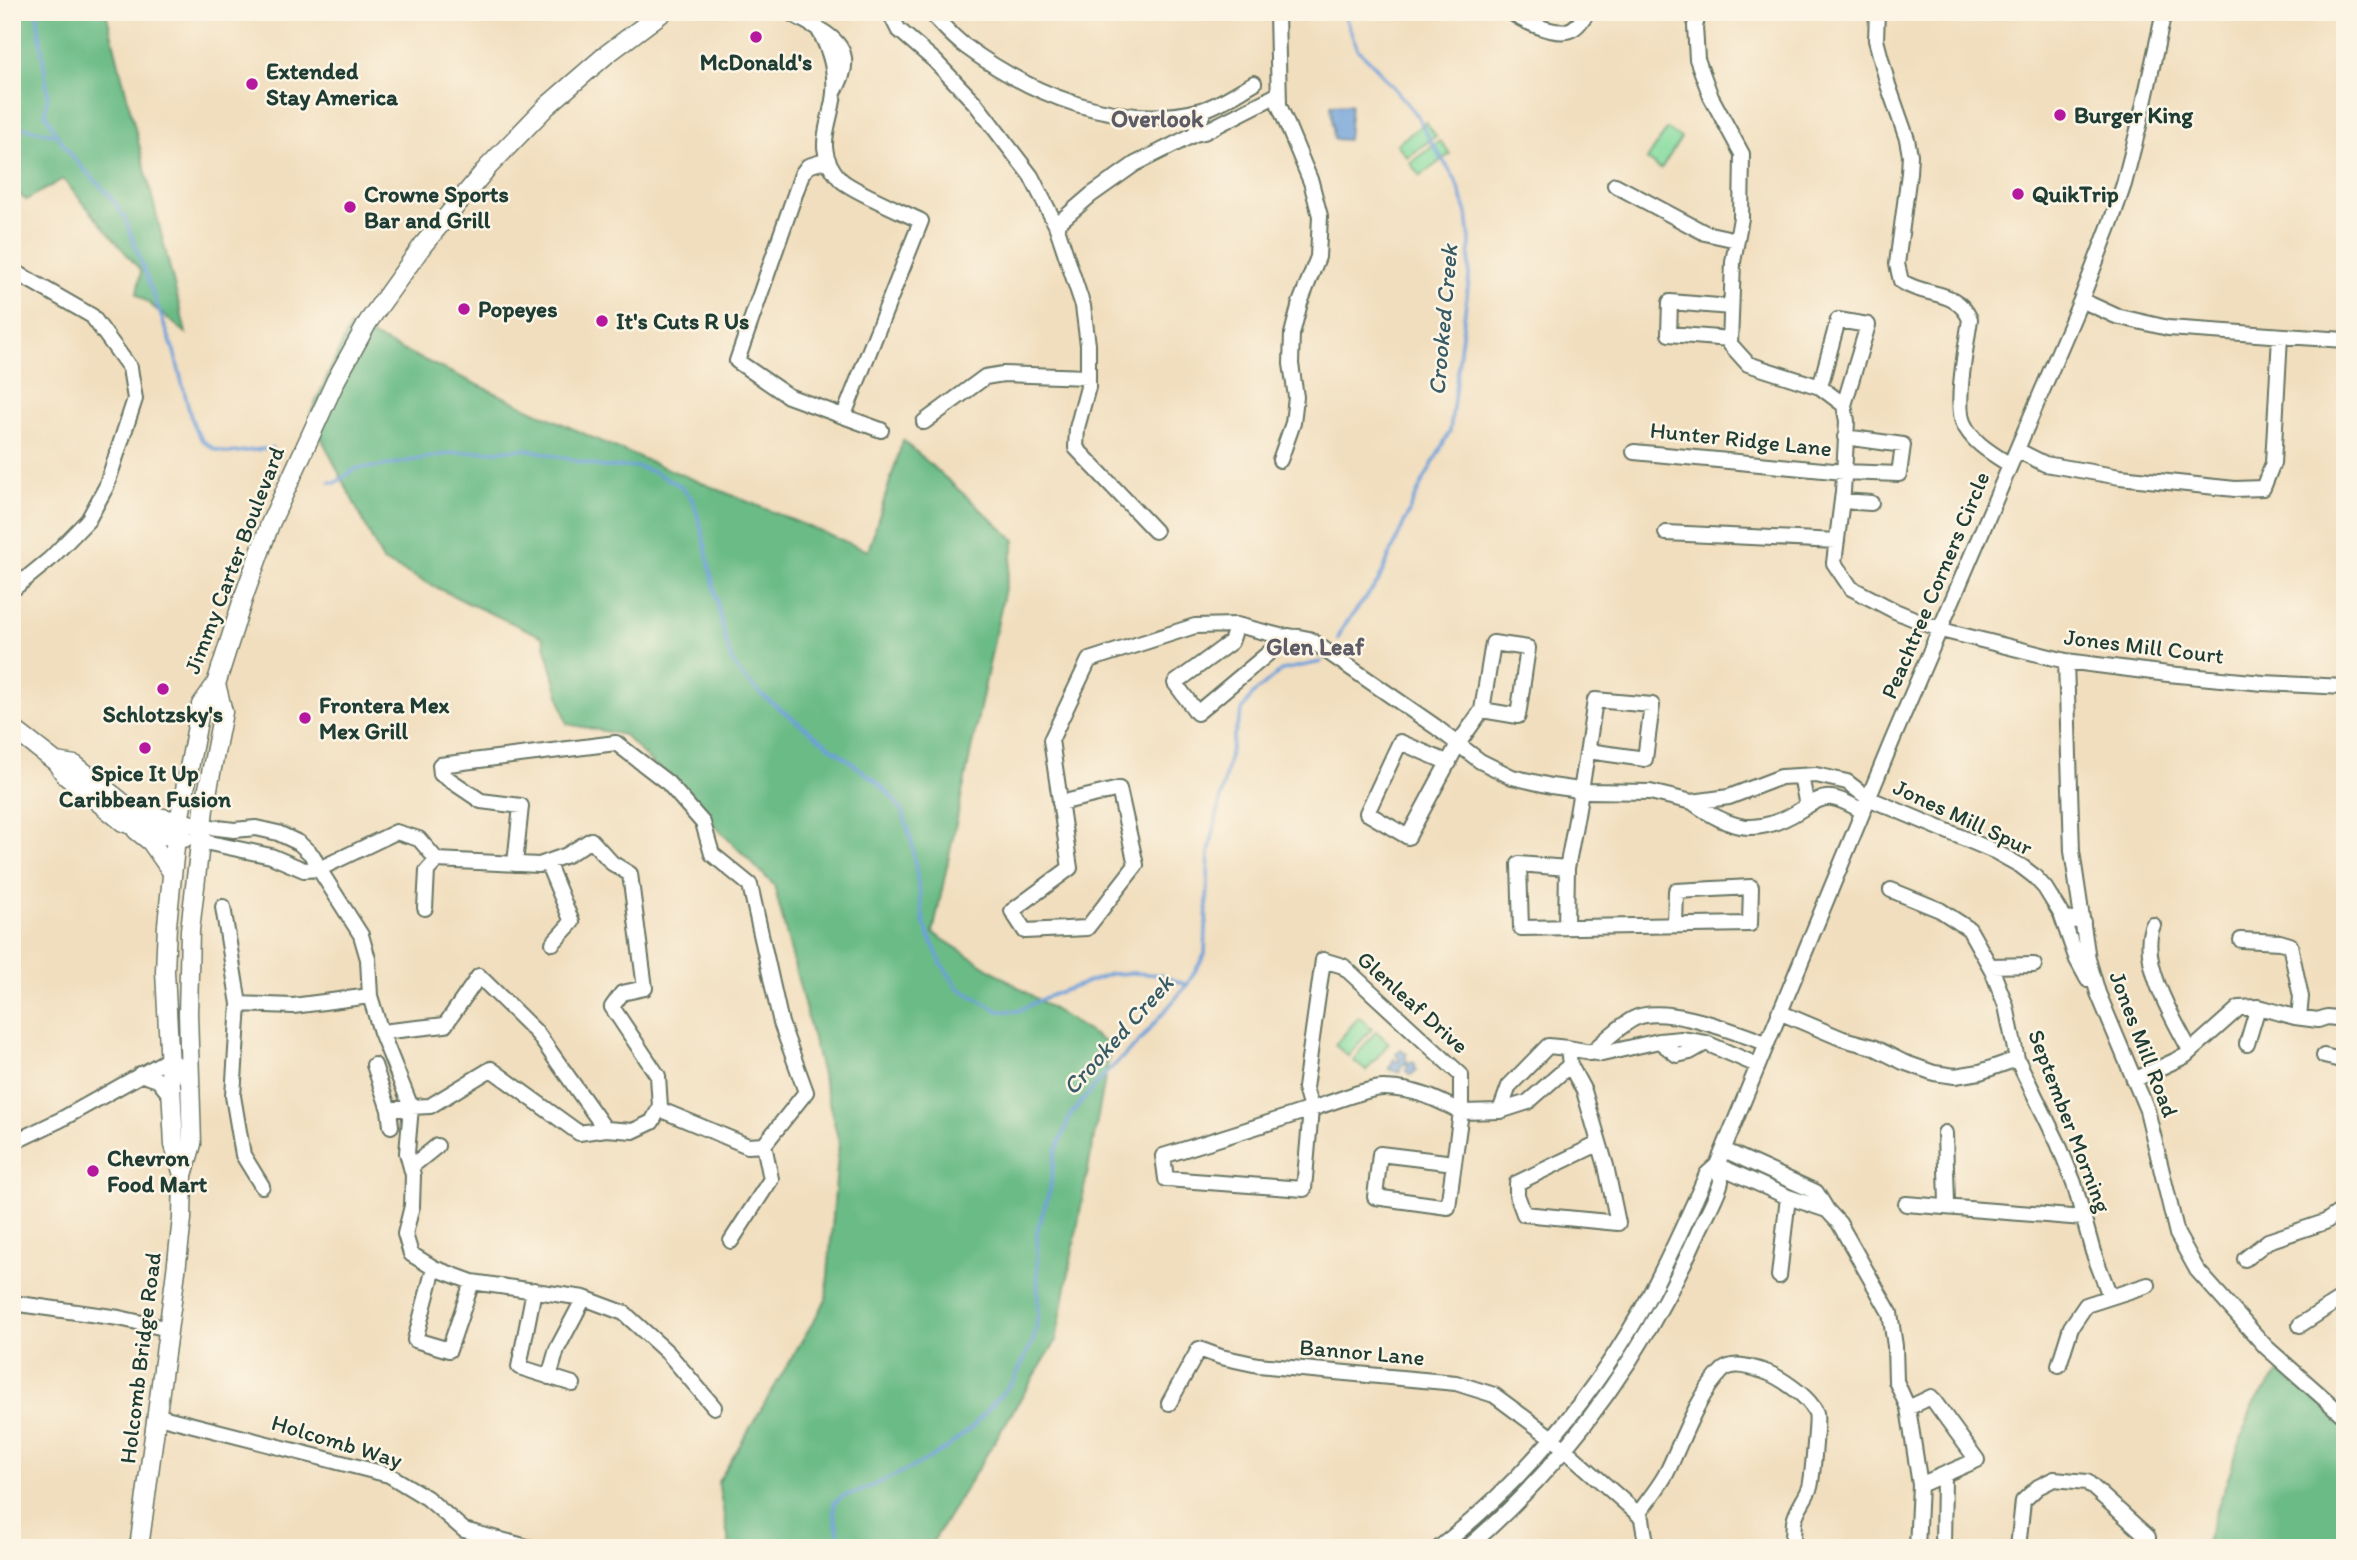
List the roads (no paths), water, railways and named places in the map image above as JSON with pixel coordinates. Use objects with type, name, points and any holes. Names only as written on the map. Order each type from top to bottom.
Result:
[{"type":"main road","name":"Jimmy Carter Boulevard","points":[[177,829],[201,705],[216,684],[256,560],[335,380],[380,305],[447,215],[521,132],[582,75],[663,12]]},
{"type":"main road","name":"Holcomb Bridge Road","points":[[139,1548],[182,1219],[183,1175],[192,1144],[189,967],[193,894],[201,833],[223,712],[216,684]]},
{"type":"main road","points":[[12,728],[55,762],[66,776],[112,815],[151,842],[172,872]]},
{"type":"main road","points":[[55,762],[75,765],[133,811],[177,829]]},
{"type":"main road","points":[[133,827],[201,833]]},
{"type":"main road","name":"Holcomb Bridge Road","points":[[177,829],[165,971],[174,1145],[183,1175]]},
{"type":"street","points":[[789,12],[835,38],[844,57],[844,76],[834,92],[824,139],[828,160],[841,180],[921,221],[844,415]]},
{"type":"street","points":[[896,12],[892,19],[898,29],[935,61],[975,103],[1031,176],[1056,225],[1083,306],[1088,345],[1088,387],[1077,428],[1076,448],[1155,531]]},
{"type":"street","points":[[930,12],[962,45],[1002,71],[1080,105],[1130,117],[1170,116],[1204,110],[1254,83]]},
{"type":"street","points":[[1277,12],[1279,105],[1311,182],[1320,216],[1318,257],[1300,303],[1292,334],[1291,363],[1296,397],[1293,423],[1280,460]]},
{"type":"street","points":[[1511,12],[1531,23],[1561,32],[1573,29],[1587,12]]},
{"type":"street","points":[[1699,12],[1695,26],[1697,59],[1711,97],[1742,154],[1741,218],[1733,262],[1730,338],[1669,334],[1670,303],[1731,307]]},
{"type":"street","points":[[1877,12],[1876,40],[1910,155],[1897,264],[1901,281],[1912,288],[1954,299],[1965,308],[1969,319],[1961,394],[1962,421],[1979,443],[2010,466]]},
{"type":"street","name":"Peachtree Corners Circle","points":[[1439,1548],[1505,1488],[1552,1438],[1610,1359],[1641,1309],[1707,1174],[1717,1165],[1866,804],[2081,300],[2124,184],[2164,12]]},
{"type":"street","points":[[1056,225],[1091,195],[1135,164],[1277,95]]},
{"type":"street","points":[[1195,134],[1204,110]]},
{"type":"street","points":[[828,160],[808,166],[802,174],[737,361],[788,396],[881,430]]},
{"type":"street","points":[[1615,185],[1705,233],[1737,240]]},
{"type":"street","points":[[12,270],[92,316],[130,368],[135,399],[106,487],[88,520],[50,559],[12,590]]},
{"type":"street","points":[[2081,300],[2116,316],[2168,328],[2345,340]]},
{"type":"street","name":"Hunter Ridge Lane","points":[[1820,387],[1839,320],[1868,325],[1844,405],[1847,421],[1842,501],[1834,563],[1851,588],[1895,611],[1941,630]]},
{"type":"street","points":[[2017,450],[2045,464],[2120,477],[2235,489],[2263,488],[2273,463],[2280,336]]},
{"type":"street","name":"Hunter Ridge Lane","points":[[1730,338],[1730,344],[1748,364],[1820,387],[1844,405]]},
{"type":"street","points":[[924,422],[985,377],[1003,374],[1088,377]]},
{"type":"street","name":"Hunter Ridge Lane","points":[[1634,452],[1843,472],[1899,474],[1903,444],[1845,437]]},
{"type":"street","points":[[1842,501],[1871,503]]},
{"type":"street","points":[[1665,533],[1837,541]]},
{"type":"street","points":[[1237,625],[1231,642],[1175,683],[1198,713],[1289,636]]},
{"type":"street","points":[[1060,803],[1119,789],[1136,865],[1087,928],[1025,931],[1012,911],[1070,868],[1060,803],[1051,740],[1089,660],[1195,626],[1237,625],[1280,636],[1309,639],[1480,761],[1512,777],[1582,790],[1650,792],[1692,802],[1714,817],[1738,828],[1765,827],[1787,819],[1807,806],[1832,798],[1866,804]]},
{"type":"street","name":"Jones Mill Court","points":[[1941,630],[2066,661],[2180,676],[2345,687]]},
{"type":"street","points":[[1449,763],[1400,742],[1367,813],[1408,836],[1449,763],[1458,744],[1482,710],[1493,643],[1528,648],[1518,716],[1482,710]]},
{"type":"street","name":"Jones Mill Road","points":[[2066,661],[2072,850],[2088,959],[2098,993],[2147,1110],[2177,1234],[2197,1270],[2266,1347],[2343,1411]]},
{"type":"street","points":[[1566,927],[1567,868],[1595,700],[1652,705],[1645,759],[1588,751]]},
{"type":"street","points":[[515,864],[521,806],[481,801],[441,774],[440,765],[616,743],[668,783],[703,823],[712,855],[750,885],[781,1023],[806,1092],[764,1146],[771,1180],[731,1241]]},
{"type":"street","points":[[1692,802],[1729,797],[1781,777],[1816,775],[1847,782],[1866,804]]},
{"type":"street","points":[[1801,776],[1807,806]]},
{"type":"street","name":"Jones Mill Spur","points":[[1866,804],[1994,851],[2034,876],[2061,914],[2077,960],[2098,993]]},
{"type":"street","points":[[201,833],[256,828],[278,833],[299,843],[313,856],[361,935],[368,959],[370,996],[381,1032],[411,1107],[407,1153],[413,1175],[412,1206],[405,1234],[411,1254],[434,1268],[472,1282],[584,1298],[624,1312],[668,1353],[714,1407]]},
{"type":"street","points":[[201,833],[304,870],[319,869],[396,832],[419,839],[437,860],[539,865],[567,855],[591,840],[612,863],[630,874],[645,988],[622,993],[612,1007],[658,1076],[659,1109],[652,1122],[633,1131],[605,1129],[579,1133],[491,1069],[430,1106],[388,1110]]},
{"type":"street","points":[[271,856],[278,833]]},
{"type":"street","points":[[425,908],[427,871],[437,860]]},
{"type":"street","points":[[547,862],[572,922],[552,943]]},
{"type":"street","points":[[1567,868],[1519,864],[1521,928],[1750,924],[1751,887],[1676,891],[1675,925]]},
{"type":"street","name":"September Morning","points":[[1891,890],[1940,909],[1969,929],[1990,966],[2006,1006],[2017,1059],[2059,1143],[2109,1296]]},
{"type":"street","points":[[223,907],[239,1004],[233,1096],[243,1155],[262,1185]]},
{"type":"street","points":[[2061,914],[2067,919],[2083,922]]},
{"type":"street","points":[[2153,925],[2148,948],[2163,1000],[2190,1050]]},
{"type":"street","points":[[2241,940],[2280,942],[2290,946],[2301,997],[2299,1017]]},
{"type":"street","name":"Glenleaf Drive","points":[[1454,1163],[1380,1154],[1375,1197],[1448,1207],[1461,1112],[1461,1075],[1343,966],[1324,960],[1306,1088],[1311,1109],[1304,1189],[1166,1178],[1163,1156],[1311,1109],[1382,1088],[1427,1094],[1461,1112],[1500,1111],[1528,1102],[1570,1065]]},
{"type":"street","points":[[1990,966],[2034,965]]},
{"type":"street","points":[[381,1032],[445,1025],[479,975],[537,1033],[605,1129]]},
{"type":"street","points":[[239,1004],[293,1006],[370,996]]},
{"type":"street","points":[[2247,1044],[2258,1007]]},
{"type":"street","points":[[2134,1080],[2185,1056],[2239,1008],[2258,1007],[2299,1017],[2345,1019]]},
{"type":"street","points":[[1779,1012],[1934,1073],[1955,1076],[1980,1072],[2017,1059]]},
{"type":"street","points":[[1590,1053],[1634,1018],[1658,1014],[1702,1021],[1766,1043]]},
{"type":"street","points":[[1500,1111],[1509,1086],[1548,1046],[1602,1054],[1659,1041],[1681,1039],[1706,1044],[1757,1065]]},
{"type":"street","points":[[1569,1048],[1570,1065],[1584,1091],[1606,1166],[1618,1223],[1524,1213],[1517,1195],[1517,1183],[1598,1144]]},
{"type":"street","points":[[2324,1056],[2345,1061]]},
{"type":"street","points":[[12,1143],[60,1120],[169,1059],[180,1066],[190,1084]]},
{"type":"street","points":[[374,1065],[391,1126]]},
{"type":"street","points":[[140,1074],[158,1080],[171,1096]]},
{"type":"street","points":[[659,1109],[748,1146],[764,1146]]},
{"type":"street","points":[[1945,1133],[1945,1207]]},
{"type":"street","points":[[411,1167],[437,1146]]},
{"type":"street","points":[[1724,1150],[1816,1192],[1845,1233],[1890,1313],[1896,1381],[1908,1408],[1920,1485],[1917,1548]]},
{"type":"street","points":[[1717,1165],[1788,1197],[1827,1210]]},
{"type":"street","name":"Peachtree Corners Circle","points":[[1467,1548],[1531,1488],[1627,1365],[1667,1299],[1721,1181],[1717,1165]]},
{"type":"street","points":[[1779,1276],[1788,1197]]},
{"type":"street","points":[[1906,1204],[2083,1218]]},
{"type":"street","points":[[2245,1259],[2260,1245],[2325,1222],[2345,1209]]},
{"type":"street","points":[[434,1268],[415,1340],[449,1350],[472,1282]]},
{"type":"street","points":[[2059,1365],[2071,1327],[2086,1305],[2148,1285]]},
{"type":"street","points":[[534,1290],[519,1367],[573,1384]]},
{"type":"street","points":[[2301,1325],[2345,1296]]},
{"type":"street","points":[[549,1377],[557,1349],[584,1298]]},
{"type":"street","points":[[12,1303],[120,1318],[169,1329]]},
{"type":"street","name":"Bannor Lane","points":[[1169,1403],[1199,1349],[1258,1365],[1457,1383],[1494,1395],[1552,1438],[1638,1514]]},
{"type":"street","points":[[1647,1548],[1642,1519],[1638,1514],[1667,1473],[1691,1417],[1723,1370],[1732,1365],[1750,1366],[1774,1374],[1811,1405],[1818,1416],[1810,1487],[1794,1522],[1791,1548]]},
{"type":"street","points":[[1908,1408],[1931,1397],[1977,1460],[1920,1485]]},
{"type":"street","name":"Holcomb Way","points":[[158,1416],[389,1475],[427,1498],[464,1530],[531,1548]]},
{"type":"street","points":[[1943,1548],[1944,1476]]},
{"type":"street","points":[[2018,1548],[2023,1501],[2038,1487],[2054,1479],[2087,1482],[2148,1537],[2148,1548]]},
{"type":"water","points":[[1351,104],[1348,140],[1334,139],[1331,105]]},
{"type":"water","points":[[1401,1049],[1407,1054],[1405,1056],[1408,1063],[1413,1062],[1416,1065],[1414,1067],[1417,1070],[1411,1075],[1405,1070],[1408,1067],[1406,1063],[1400,1067],[1400,1073],[1389,1069],[1394,1059],[1400,1061],[1396,1054]]},
{"type":"waterway","points":[[37,12],[48,95],[45,113],[75,160],[110,196],[125,218],[174,351],[196,430],[203,441],[214,449],[228,453],[272,448]]},
{"type":"waterway","name":"Crooked Creek","points":[[1338,639],[1343,627],[1378,582],[1418,491],[1450,431],[1469,278],[1470,240],[1467,213],[1455,179],[1417,115],[1358,50],[1343,12]]},
{"type":"waterway","points":[[12,125],[57,135]]},
{"type":"waterway","points":[[330,482],[335,483],[357,468],[377,467],[452,453],[527,449],[602,467],[638,467],[679,485],[693,500],[732,661],[742,676],[763,696],[876,781],[892,797],[903,813],[912,843],[924,924],[941,963],[958,988],[999,1011],[1018,1011],[1044,998],[1110,974],[1160,975],[1187,985]]},
{"type":"waterway","name":"Crooked Creek","points":[[842,1548],[834,1503],[843,1496],[859,1492],[947,1448],[973,1426],[1014,1380],[1034,1338],[1038,1315],[1037,1231],[1050,1190],[1055,1154],[1071,1114],[1109,1070],[1137,1044],[1187,985],[1205,954],[1209,853],[1234,735],[1243,709],[1253,694],[1282,670],[1321,662]]},
{"type":"place","name":"McDonald's","points":[[756,37]]},
{"type":"place","name":"Extended Stay America","points":[[252,84]]},
{"type":"place","name":"Burger King","points":[[2060,115]]},
{"type":"place","name":"QuikTrip","points":[[2018,194]]},
{"type":"place","name":"Crowne Sports Bar and Grill","points":[[350,207]]},
{"type":"place","name":"Popeyes","points":[[464,309]]},
{"type":"place","name":"It's Cuts R Us","points":[[602,321]]},
{"type":"place","name":"Schlotzsky's","points":[[163,689]]},
{"type":"place","name":"Frontera Mex Mex Grill","points":[[305,718]]},
{"type":"place","name":"Spice It Up Caribbean Fusion","points":[[145,748]]},
{"type":"place","name":"Chevron Food Mart","points":[[93,1171]]},
{"type":"district","name":"Overlook","points":[[1157,119]]},
{"type":"district","name":"Glen Leaf","points":[[1315,647]]}]
